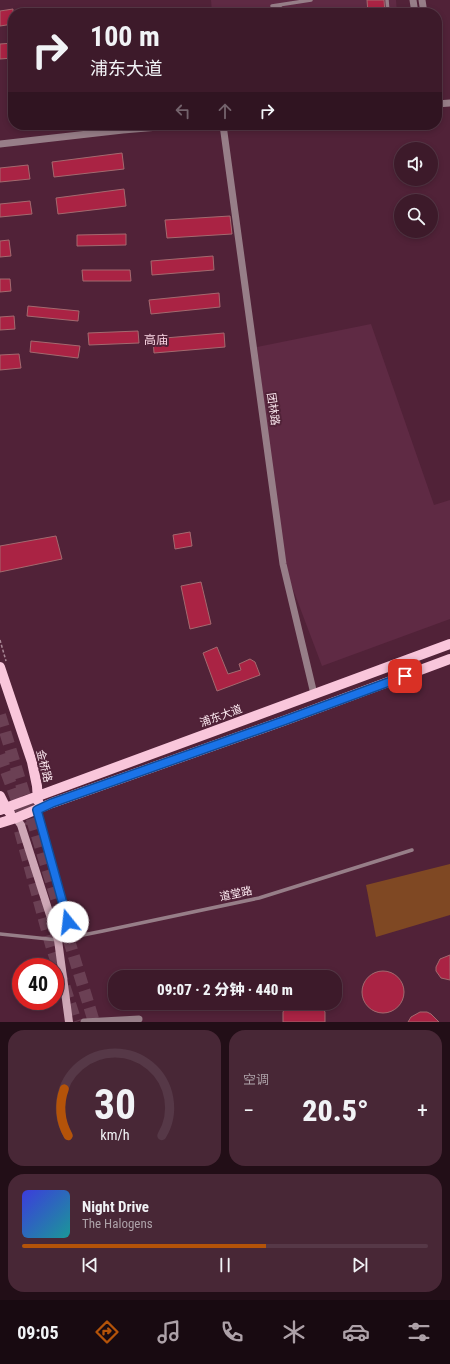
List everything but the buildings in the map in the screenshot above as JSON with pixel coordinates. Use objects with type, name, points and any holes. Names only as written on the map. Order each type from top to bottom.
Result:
[{"type":"main road","name":"浦东大道","points":[[3,809],[450,644]]},
{"type":"main road","points":[[0,823],[450,659]]},
{"type":"main road","name":"金桥路","points":[[0,667],[32,762],[38,796],[37,810]]},
{"type":"main road","points":[[0,796],[3,809],[16,818]]},
{"type":"street","points":[[0,144],[123,130]]},
{"type":"street","name":"团林路","points":[[224,130],[283,564],[314,694]]},
{"type":"street","name":"金桥路","points":[[37,810],[68,922],[58,940]]},
{"type":"street","points":[[16,818],[21,825],[58,940],[69,1022]]},
{"type":"street","points":[[84,1022],[139,1019]]},
{"type":"lane","points":[[272,6],[311,0]]},
{"type":"lane","name":"道堂路","points":[[0,934],[58,940],[259,898],[412,850]]},
{"type":"shaded area","points":[[211,0],[396,0],[397,8],[212,8]]},
{"type":"shaded area","points":[[371,324],[434,505],[450,500],[450,619],[322,666],[288,576],[275,491],[257,347]]},
{"type":"shaded area","points":[[450,864],[450,915],[376,937],[366,885]]},
{"type":"tunnel","points":[[0,715],[94,1022]]},
{"type":"tunnel","points":[[0,755],[26,825]]},
{"type":"tunnel","points":[[20,831],[51,945],[76,1022]]},
{"type":"district","name":"高庙","points":[[156,340]]},
{"type":"route","points":[[68,922],[38,819],[37,810],[52,803],[405,676]]}]
